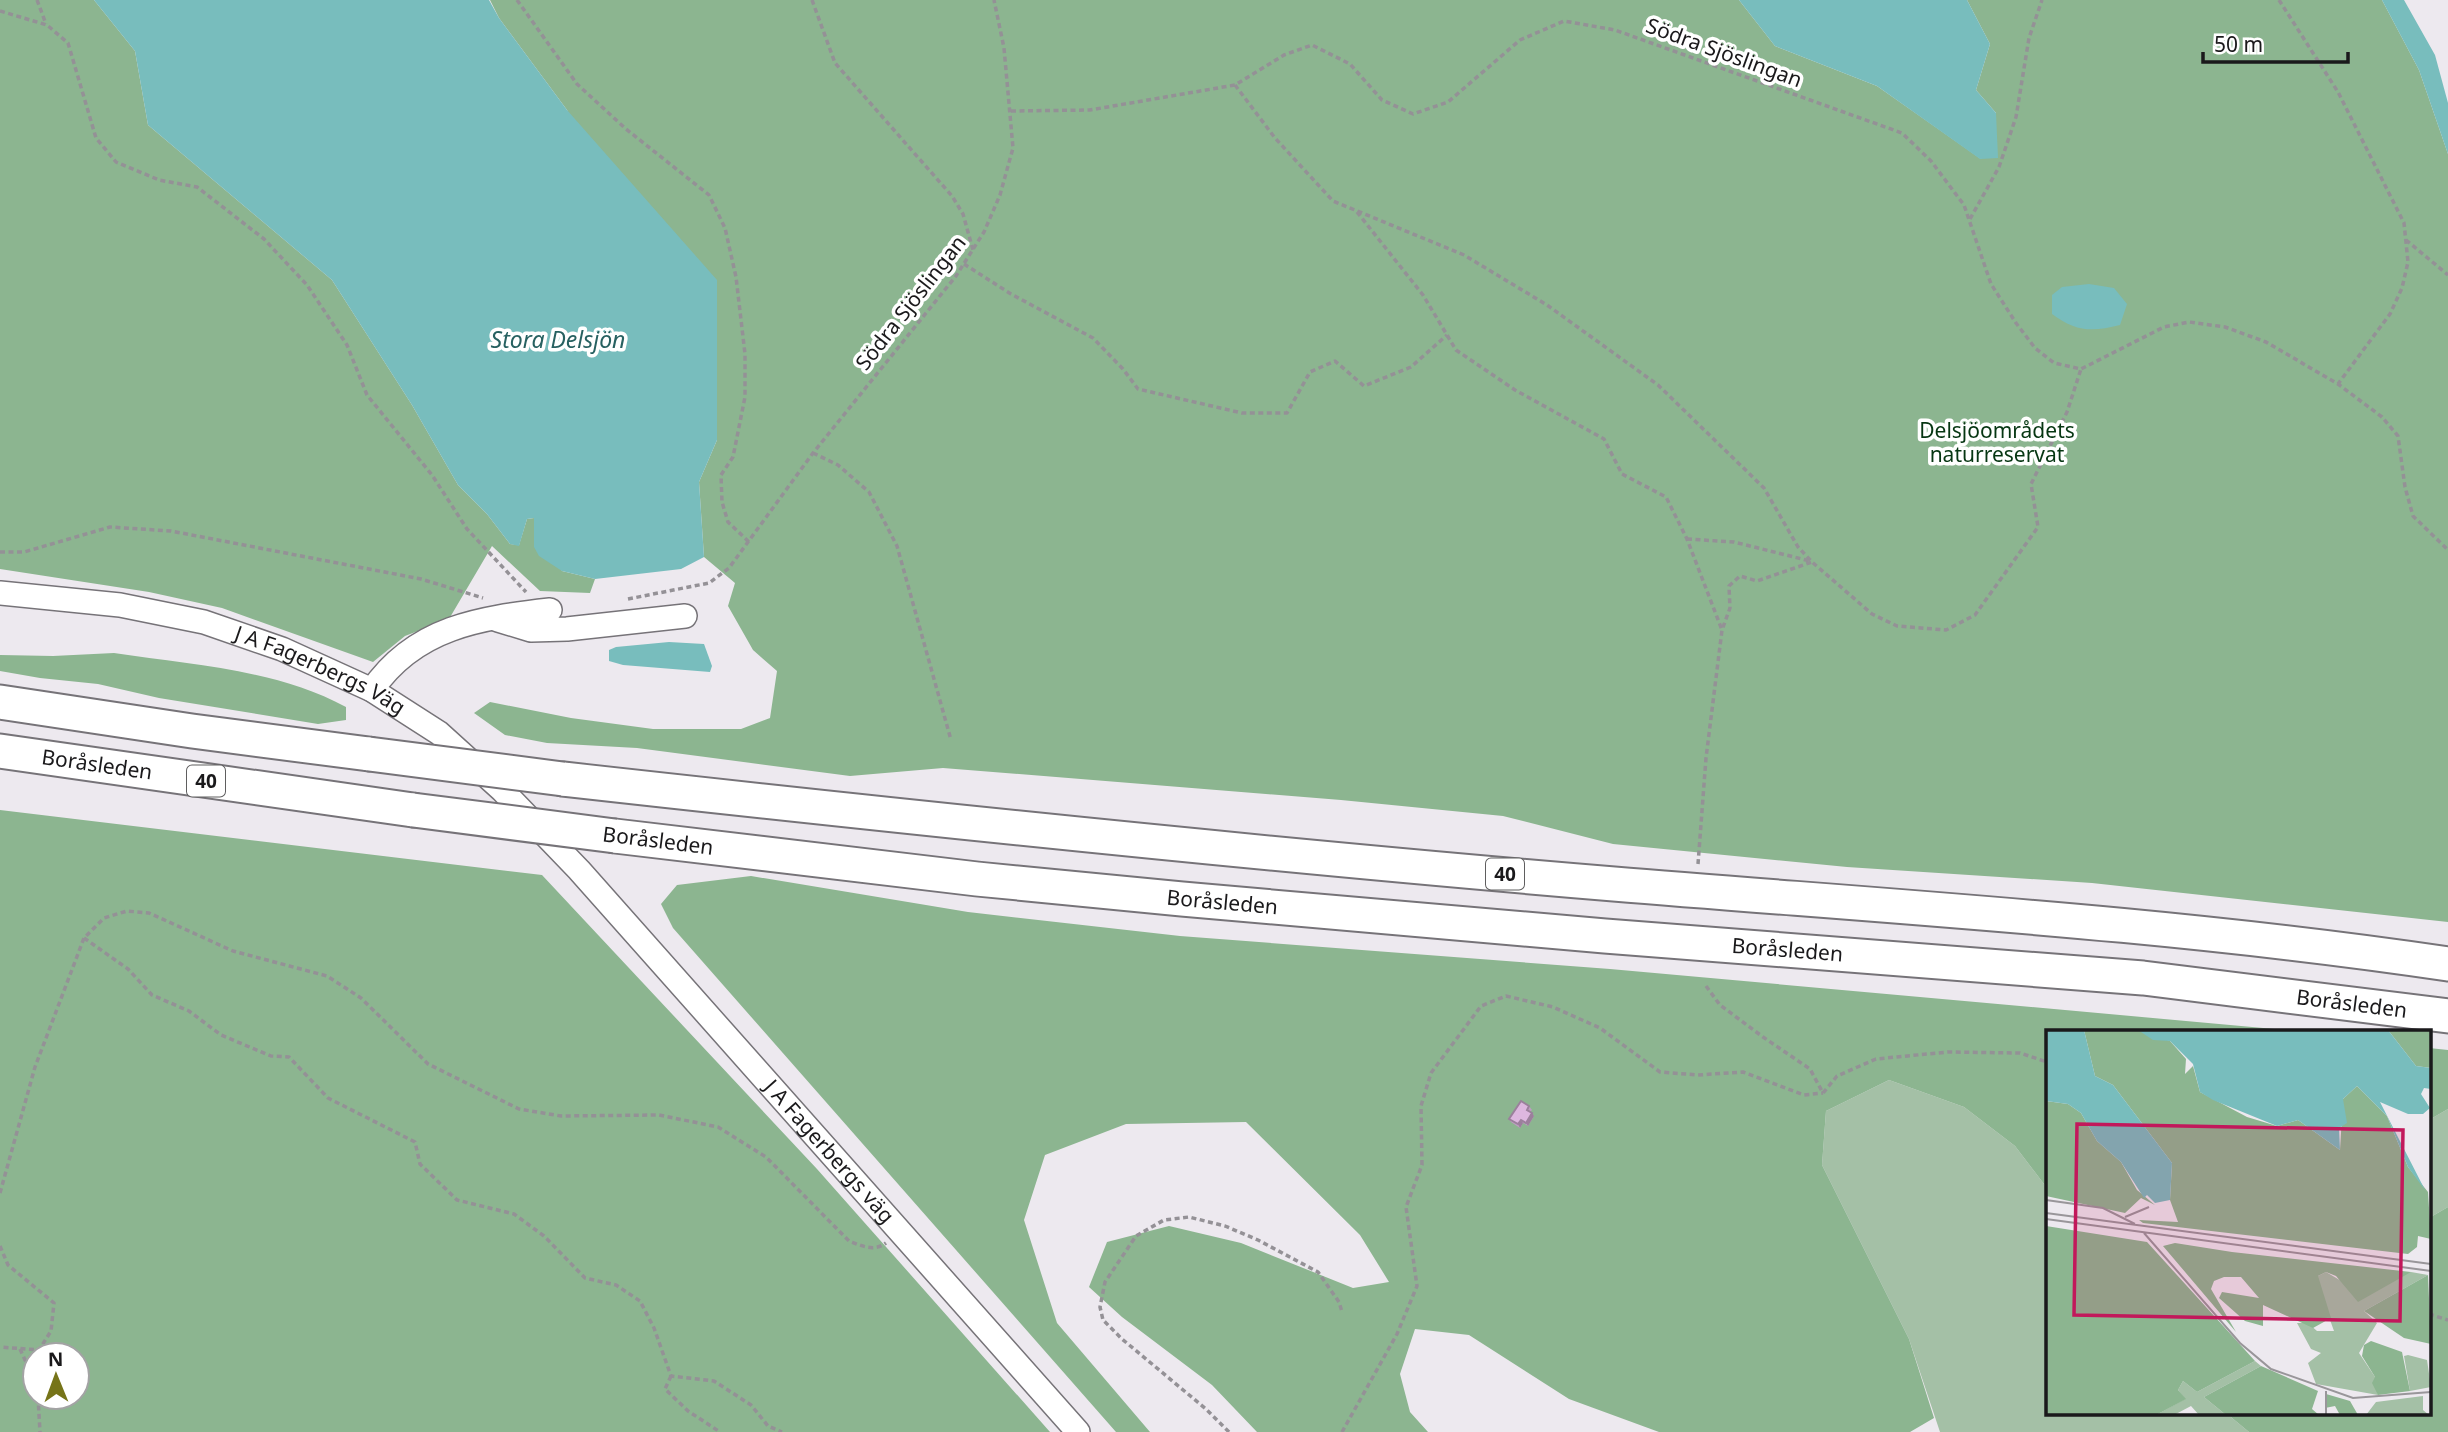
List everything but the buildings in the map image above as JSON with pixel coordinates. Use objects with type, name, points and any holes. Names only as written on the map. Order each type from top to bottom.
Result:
[{"type":"highway","name":"40","points":[[0,702],[192,732],[563,779],[982,826],[1624,885],[2149,927],[2362,951],[2448,964]]},
{"type":"highway","name":"Boråsleden","points":[[0,751],[413,810],[977,879],[1619,937],[2143,978],[2448,1016]]},
{"type":"street","name":"J A Fagerbergs Väg","points":[[0,593],[120,605],[204,622],[282,649],[372,690],[439,733],[502,790],[579,870]]},
{"type":"street","points":[[491,608],[531,630],[567,629],[685,616]]},
{"type":"street","points":[[372,690],[383,675],[422,641],[491,608],[550,610]]},
{"type":"street","name":"J A Fagerbergs väg","points":[[579,870],[1078,1432]]},
{"type":"path","points":[[37,0],[47,25]]},
{"type":"path","points":[[517,0],[577,83],[626,129],[709,195],[724,228],[736,277],[745,365],[745,397],[733,457],[721,475],[722,502],[728,522],[749,541]]},
{"type":"path","points":[[812,0],[835,63],[952,196],[963,214],[973,250]]},
{"type":"path","points":[[994,0],[1004,48],[1010,111]]},
{"type":"path","points":[[1970,219],[1999,167],[2016,117],[2029,38],[2042,0]]},
{"type":"path","points":[[2279,0],[2338,92],[2404,223],[2408,262],[2402,288],[2390,314],[2339,384]]},
{"type":"path","points":[[0,11],[47,25],[68,43],[96,138],[116,162],[159,180],[197,187],[264,239],[307,285],[347,345],[367,395],[432,475],[467,529],[526,592],[550,610]]},
{"type":"path","name":"Södra Sjöslingan","points":[[619,601],[709,583],[729,568],[813,453],[973,250],[1000,195],[1013,148],[1010,111],[1090,110],[1174,98],[1235,85],[1284,55],[1312,45],[1350,64],[1382,100],[1413,114],[1448,102],[1520,40],[1564,21],[1615,30],[1902,133],[1931,161],[1964,205],[1991,284],[2015,323],[2035,348],[2054,363],[2081,369]]},
{"type":"path","points":[[1235,85],[1275,138],[1333,201],[1464,255],[1547,305],[1658,385],[1764,488],[1798,547],[1812,562],[1872,614],[1897,626],[1946,630],[1975,615],[2038,527],[2031,484],[2067,412],[2081,369],[2164,327],[2189,322],[2225,327],[2266,342],[2339,384],[2382,417],[2398,436],[2405,487],[2413,516],[2448,550]]},
{"type":"path","points":[[1356,210],[1423,295],[1457,350],[1515,390],[1604,439],[1622,474],[1666,498],[1687,539],[1722,630]]},
{"type":"path","points":[[2406,240],[2448,275]]},
{"type":"path","points":[[964,264],[1011,294],[1093,338],[1138,389],[1242,413],[1287,413],[1310,372],[1335,361],[1364,386],[1411,366],[1447,335]]},
{"type":"path","points":[[813,453],[838,465],[869,492],[897,546],[951,740]]},
{"type":"path","points":[[0,552],[24,552],[110,527],[171,531],[421,579],[491,608]]},
{"type":"path","points":[[1687,539],[1734,542],[1812,562]]},
{"type":"path","points":[[1698,864],[1706,758],[1722,630],[1730,608],[1729,586],[1740,576],[1757,581],[1812,562]]},
{"type":"path","points":[[0,1193],[35,1068],[85,938],[104,918],[127,911],[149,913],[233,951],[327,976],[361,998],[428,1065],[519,1109],[561,1116],[659,1115],[718,1127],[766,1157],[849,1241],[866,1248],[881,1247]]},
{"type":"path","points":[[85,938],[128,968],[152,995],[189,1011],[221,1035],[271,1056],[289,1057],[328,1097],[415,1142],[420,1164],[457,1200],[514,1213],[544,1236],[585,1278],[616,1285],[640,1301],[654,1328],[671,1376],[665,1388],[688,1411],[720,1432]]},
{"type":"path","points":[[1706,986],[1720,1004],[1810,1069],[1823,1093]]},
{"type":"path","points":[[1342,1432],[1397,1334],[1417,1286],[1406,1207],[1422,1165],[1421,1107],[1431,1073],[1481,1006],[1506,996],[1553,1006],[1600,1028],[1660,1072],[1743,1072],[1804,1095],[1823,1093],[1837,1076],[1876,1059],[1948,1052],[2020,1053],[2046,1062]]},
{"type":"path","points":[[1229,1432],[1103,1320],[1100,1307],[1105,1282],[1136,1236],[1164,1220],[1189,1217],[1226,1226],[1318,1272],[1339,1302],[1342,1312]]},
{"type":"path","points":[[0,1246],[8,1265],[54,1303],[51,1331],[39,1350],[0,1347]]},
{"type":"path","points":[[2430,1314],[2448,1321]]},
{"type":"path","points":[[19,1347],[21,1351]]},
{"type":"path","points":[[671,1376],[714,1381],[751,1405],[768,1426],[782,1432]]},
{"type":"path","points":[[39,1411],[40,1432]]},
{"type":"green space","points":[[0,0],[94,0],[135,51],[148,125],[332,280],[412,405],[458,485],[487,514],[510,544],[519,545],[527,519],[534,518],[535,525],[562,571],[595,579],[590,593],[540,591],[492,546],[449,619],[405,636],[373,662],[222,608],[149,592],[0,569]]},
{"type":"green space","name":"Delsjöområdets naturreservat","points":[[490,0],[1739,0],[1775,46],[1877,86],[1981,159],[1996,113],[1976,90],[1990,44],[1967,0],[2382,0],[2419,70],[2448,154],[2448,922],[2092,883],[1847,867],[1613,844],[1503,816],[1341,800],[943,768],[850,776],[637,748],[547,743],[505,735],[474,713],[490,702],[571,718],[653,729],[741,729],[770,718],[777,671],[753,650],[728,606],[735,583],[704,557],[699,482],[717,440],[567,110],[499,18]]},
{"type":"green space","points":[[114,653],[233,670],[291,684],[346,707],[346,720],[318,724],[159,698],[98,684],[0,671],[0,655]]},
{"type":"green space","points":[[0,810],[542,875],[817,1169],[1050,1432],[0,1432]]},
{"type":"green space","points":[[751,876],[968,912],[1180,936],[1610,969],[2286,1030],[2046,1030],[2046,1187],[2015,1146],[1964,1107],[1889,1080],[1826,1111],[1822,1165],[1909,1339],[1934,1418],[1910,1432],[1659,1432],[1569,1399],[1469,1335],[1415,1329],[1400,1374],[1410,1412],[1428,1432],[1257,1432],[1212,1385],[1122,1317],[1089,1287],[1107,1242],[1169,1226],[1241,1243],[1353,1288],[1389,1282],[1360,1235],[1246,1122],[1126,1124],[1045,1155],[1024,1220],[1057,1323],[1150,1432],[1116,1432],[673,928],[661,904],[677,885]]},
{"type":"green space","points":[[2430,1048],[2448,1050],[2448,1109],[2430,1119]]},
{"type":"green space","points":[[1889,1080],[1964,1107],[2015,1146],[2046,1187],[2046,1414],[2227,1414],[2249,1432],[1940,1432],[1909,1339],[1822,1165],[1826,1111]]},
{"type":"green space","points":[[2448,1109],[2448,1207],[2430,1217],[2430,1119]]},
{"type":"green space","points":[[2448,1207],[2448,1432],[2249,1432],[2227,1414],[2430,1414],[2430,1217]]},
{"type":"water","name":"Stora Delsjön","points":[[94,0],[489,0],[499,18],[567,110],[717,280],[717,440],[699,482],[704,557],[681,569],[595,579],[562,571],[539,556],[534,547],[534,518],[527,519],[519,546],[510,544],[487,514],[458,485],[412,405],[332,280],[148,125],[135,51]]},
{"type":"water","points":[[1739,0],[1967,0],[1990,44],[1976,90],[1996,113],[1998,158],[1980,159],[1877,86],[1775,46]]},
{"type":"water","points":[[2382,0],[2404,0],[2435,55],[2448,103],[2448,154],[2419,70]]},
{"type":"water","points":[[2089,284],[2114,288],[2127,304],[2120,325],[2084,329],[2052,314],[2052,295],[2062,287]]},
{"type":"water","points":[[669,642],[704,644],[712,666],[710,672],[623,665],[609,661],[609,650],[616,647]]}]
